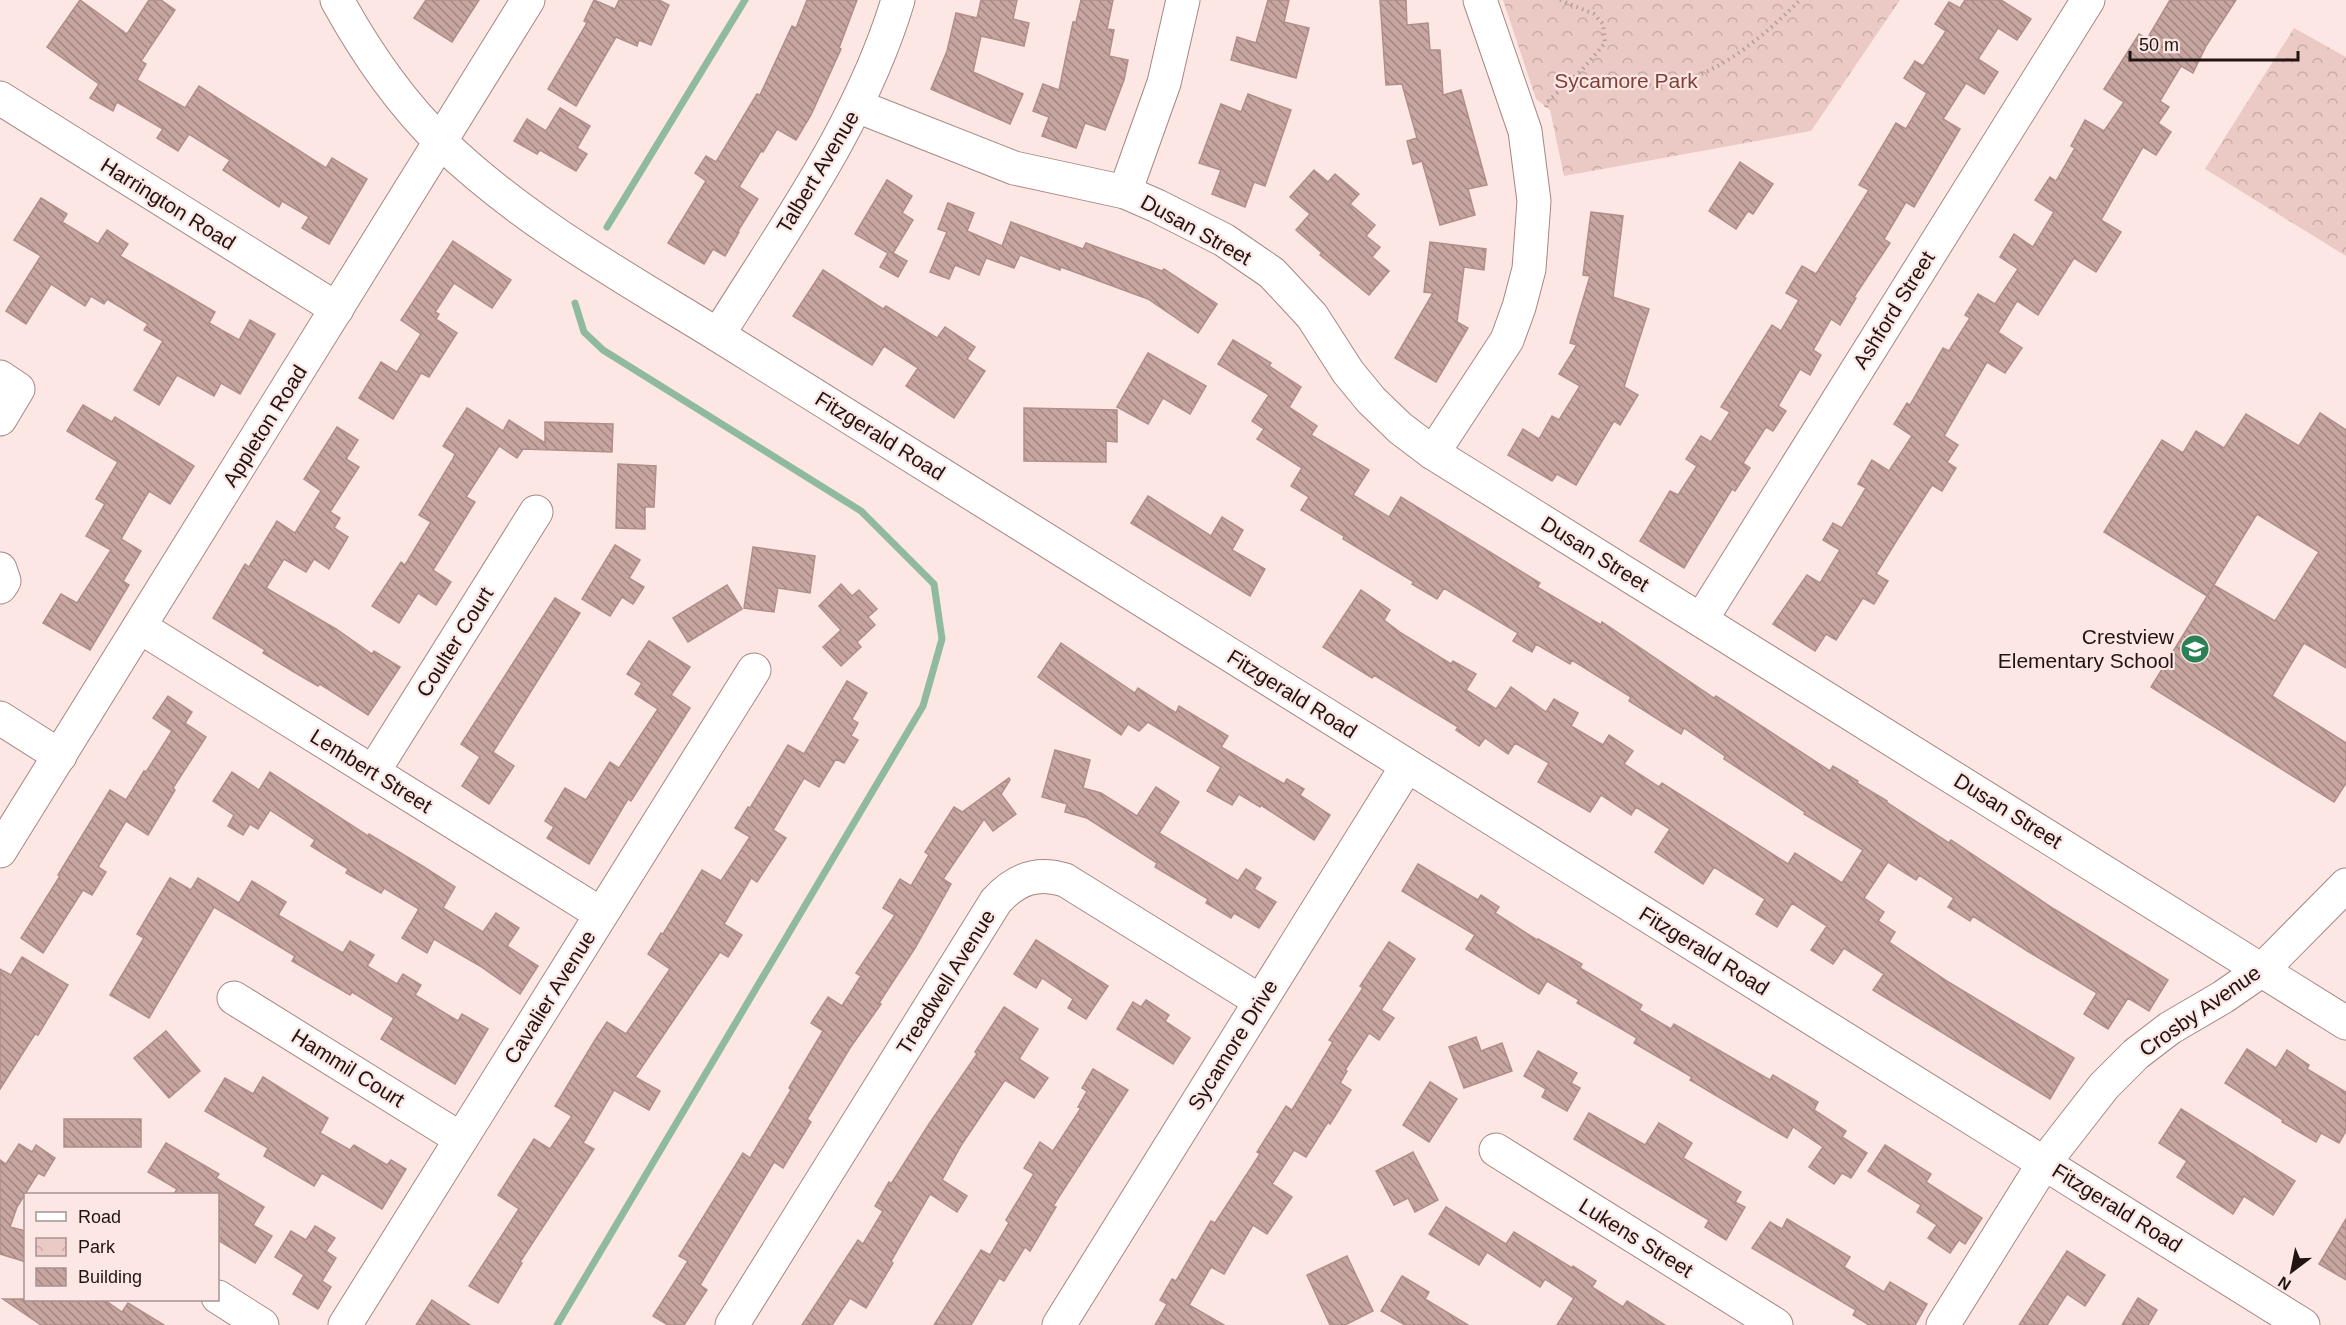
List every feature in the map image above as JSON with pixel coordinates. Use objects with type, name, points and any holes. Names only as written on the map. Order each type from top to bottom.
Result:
[{"type":"street","name":"Fitzgerald Road","points":[[337,0],[353,29],[392,86],[441,142],[508,200],[554,233],[2303,1325]]},
{"type":"street","name":"Appleton Road","points":[[0,851],[528,0]]},
{"type":"street","name":"Talbert Avenue","points":[[718,335],[829,157],[857,106],[898,0]]},
{"type":"street","points":[[1125,192],[1164,83],[1183,0]]},
{"type":"street","points":[[1433,453],[1507,339],[1520,307],[1529,269],[1534,201],[1525,131],[1480,0]]},
{"type":"street","name":"Ashford Street","points":[[1701,620],[2088,0]]},
{"type":"street","name":"Harrington Road","points":[[0,99],[337,309]]},
{"type":"street","name":"Dusan Street","points":[[857,106],[1014,168],[1125,192],[1224,240],[1272,273],[1312,316],[1348,372],[1371,400],[1400,428],[1433,453],[2346,1023]]},
{"type":"street","points":[[0,377],[18,389],[0,419]]},
{"type":"street","name":"Coulter Court","points":[[373,772],[536,512]]},
{"type":"street","points":[[0,569],[4,581],[0,587]]},
{"type":"street","name":"Lembert Street","points":[[140,627],[601,914]]},
{"type":"street","name":"Cavalier Avenue","points":[[345,1325],[754,670]]},
{"type":"street","points":[[0,718],[60,756]]},
{"type":"street","name":"Sycamore Drive","points":[[1059,1325],[1407,766]]},
{"type":"street","name":"Treadwell Avenue","points":[[732,1325],[996,901],[1007,889],[1021,880],[1035,876],[1065,880],[1260,1001]]},
{"type":"street","name":"Crosby Avenue","points":[[1943,1325],[2044,1163],[2104,1086],[2136,1054],[2170,1028],[2223,998],[2262,970],[2346,885]]},
{"type":"street","name":"Hammil Court","points":[[234,998],[461,1139]]},
{"type":"street","name":"Lukens Street","points":[[1496,1150],[1776,1325]]},
{"type":"street","points":[[219,1298],[262,1325]]},
{"type":"path","points":[[1545,109],[1547,102],[1605,43],[1603,24],[1594,14],[1560,0]]},
{"type":"path","points":[[1565,86],[1677,81],[1720,64],[1745,48],[1778,22],[1800,0]]},
{"type":"green space","name":"Sycamore Park","points":[[1503,0],[1900,0],[1811,131],[1564,176],[1550,110],[1536,99]]},
{"type":"green space","points":[[2294,28],[2346,57],[2346,256],[2205,169]]},
{"type":"building","points":[[80,0],[127,34],[149,0],[161,0],[175,10],[141,61],[146,64],[137,80],[185,108],[199,86],[326,168],[332,158],[367,179],[329,244],[302,228],[309,217],[282,201],[279,207],[223,170],[230,160],[189,134],[178,151],[157,138],[163,129],[117,102],[113,111],[90,98],[99,84],[47,47]]},
{"type":"building","points":[[426,0],[479,0],[452,42],[414,18]]},
{"type":"building","points":[[594,0],[615,9],[619,0],[659,0],[669,5],[651,45],[639,40],[637,46],[616,37],[576,106],[548,89],[587,23],[584,21]]},
{"type":"building","points":[[807,0],[857,0],[839,48],[841,49],[811,115],[796,140],[777,129],[763,152],[761,151],[739,187],[758,199],[725,256],[713,249],[704,264],[668,243],[706,181],[695,173],[706,156],[716,162],[757,94],[760,95],[792,26],[796,28]]},
{"type":"building","points":[[981,0],[1017,0],[1013,19],[1029,23],[1024,46],[981,36],[973,72],[1023,94],[1010,124],[931,89],[947,51],[956,13],[977,18]]},
{"type":"building","points":[[1081,0],[1113,0],[1107,29],[1114,30],[1109,56],[1128,60],[1124,80],[1105,130],[1085,123],[1076,148],[1042,136],[1049,117],[1033,111],[1043,84],[1059,90],[1073,22],[1076,22]]},
{"type":"building","points":[[1268,0],[1289,0],[1284,22],[1309,28],[1296,78],[1231,60],[1237,37],[1256,43]]},
{"type":"building","points":[[1380,0],[1406,0],[1407,25],[1428,23],[1430,50],[1440,50],[1443,95],[1461,90],[1487,185],[1468,189],[1475,215],[1440,225],[1422,161],[1413,164],[1407,141],[1417,138],[1402,84],[1386,85]]},
{"type":"building","points":[[1965,0],[2001,0],[2031,19],[2017,40],[1998,28],[1978,59],[1998,72],[1984,94],[1966,83],[1943,119],[1960,129],[1914,207],[1906,202],[1884,239],[1890,243],[1854,297],[1856,298],[1840,325],[1831,319],[1813,350],[1821,355],[1810,375],[1800,369],[1778,406],[1786,411],[1773,431],[1766,427],[1743,463],[1750,468],[1735,491],[1732,489],[1684,568],[1640,541],[1670,491],[1678,495],[1697,466],[1686,459],[1701,436],[1711,442],[1730,412],[1721,407],[1772,325],[1781,331],[1799,300],[1786,293],[1802,266],[1816,274],[1869,190],[1859,185],[1896,123],[1906,129],[1927,93],[1904,78],[1915,61],[1923,66],[1946,31],[1935,24],[1949,2],[1960,8]]},
{"type":"building","points":[[2170,0],[2236,0],[2206,46],[2193,73],[2181,66],[2160,101],[2169,107],[2158,123],[2171,132],[2156,155],[2143,147],[2101,220],[2121,232],[2096,272],[2074,258],[2038,315],[2017,301],[1998,332],[2022,348],[2005,373],[1987,362],[1944,436],[1958,445],[1947,462],[1956,468],[1942,491],[1932,485],[1876,574],[1888,581],[1874,604],[1863,598],[1836,640],[1826,634],[1815,651],[1773,624],[1807,575],[1820,583],[1840,550],[1823,540],[1833,523],[1842,528],[1866,488],[1858,484],[1872,460],[1889,471],[1912,436],[1894,424],[1907,403],[1910,405],[1943,348],[1949,351],[1970,318],[1965,315],[1978,294],[1995,304],[2018,269],[2000,257],[2014,234],[2033,247],[2054,212],[2035,200],[2050,177],[2056,181],[2075,148],[2071,146],[2085,120],[2104,131],[2124,102],[2104,89],[2139,34],[2147,39]]},
{"type":"building","points":[[1248,94],[1291,110],[1265,186],[1254,182],[1245,207],[1212,194],[1221,170],[1199,163],[1221,104],[1241,112]]},
{"type":"building","points":[[560,108],[590,126],[577,148],[587,154],[576,171],[540,150],[537,154],[514,141],[527,119],[546,131]]},
{"type":"building","points":[[1740,162],[1773,184],[1753,214],[1748,211],[1736,229],[1709,211]]},
{"type":"building","points":[[1314,170],[1328,182],[1335,174],[1359,194],[1350,204],[1375,225],[1366,236],[1380,247],[1372,257],[1389,271],[1369,295],[1320,255],[1322,253],[1296,230],[1310,214],[1290,197]]},
{"type":"building","points":[[887,180],[912,196],[902,213],[913,220],[893,253],[907,261],[898,277],[880,267],[888,253],[855,234]]},
{"type":"building","points":[[41,198],[67,214],[62,222],[98,244],[107,230],[128,244],[120,256],[215,312],[209,323],[239,340],[250,320],[275,334],[240,394],[221,383],[214,396],[177,375],[159,405],[134,390],[163,341],[144,330],[148,324],[107,299],[104,304],[91,296],[85,306],[51,284],[26,324],[6,311],[41,256],[14,240]]},
{"type":"building","points":[[948,203],[974,213],[967,231],[1002,246],[1011,222],[1083,249],[1086,243],[1162,271],[1164,269],[1217,304],[1198,333],[1148,299],[1061,267],[1060,270],[1020,255],[1014,268],[986,258],[979,275],[955,265],[949,279],[930,272],[947,232],[938,229]]},
{"type":"building","points":[[1591,212],[1623,216],[1613,297],[1649,309],[1624,387],[1638,395],[1620,425],[1614,421],[1576,485],[1557,474],[1552,481],[1508,455],[1523,429],[1539,439],[1552,416],[1559,420],[1580,386],[1559,374],[1577,345],[1570,343],[1590,276],[1583,275]]},
{"type":"building","points":[[453,241],[511,280],[492,308],[454,283],[435,312],[439,314],[436,319],[457,333],[429,377],[421,373],[393,419],[359,398],[381,362],[397,372],[421,334],[401,320]]},
{"type":"building","points":[[1430,242],[1486,249],[1484,270],[1464,267],[1457,322],[1468,328],[1436,382],[1395,358],[1433,293],[1424,292]]},
{"type":"building","points":[[823,270],[883,309],[886,306],[937,338],[945,327],[975,347],[967,359],[985,371],[954,418],[906,386],[918,368],[884,346],[872,365],[793,316]]},
{"type":"building","points":[[1233,340],[1271,363],[1269,366],[1301,387],[1289,407],[1317,426],[1311,435],[1369,470],[1353,495],[1389,517],[1401,497],[1540,583],[1537,587],[1601,625],[1602,622],[1714,698],[1716,696],[1830,771],[1833,766],[1858,781],[1857,783],[1949,843],[1951,840],[2054,909],[2168,980],[2149,1011],[2128,998],[2108,1029],[2084,1014],[2097,993],[1973,916],[1970,921],[1948,907],[1954,898],[1919,875],[1916,880],[1888,862],[1864,898],[1884,912],[1878,921],[1895,932],[1889,942],[1950,983],[2074,1058],[2050,1099],[1873,990],[1884,974],[1844,948],[1833,964],[1811,950],[1827,926],[1792,903],[1777,927],[1756,914],[1765,899],[1714,867],[1703,884],[1655,852],[1670,829],[1636,807],[1631,815],[1601,795],[1590,812],[1538,782],[1549,763],[1515,743],[1508,754],[1485,738],[1479,746],[1456,730],[1458,727],[1374,675],[1372,678],[1323,647],[1361,590],[1390,610],[1384,620],[1401,633],[1451,664],[1453,661],[1476,674],[1466,690],[1496,709],[1511,687],[1546,712],[1554,699],[1578,713],[1571,726],[1603,745],[1609,735],[1633,751],[1624,764],[1659,787],[1662,783],[1788,864],[1795,853],[1842,883],[1863,850],[1804,814],[1805,812],[1724,759],[1725,756],[1684,728],[1681,734],[1629,701],[1631,697],[1572,660],[1570,664],[1536,644],[1532,652],[1513,641],[1518,633],[1444,588],[1437,599],[1301,510],[1309,497],[1291,486],[1302,468],[1257,439],[1264,429],[1252,421],[1269,395],[1218,364]]},
{"type":"building","points":[[1148,353],[1206,386],[1190,414],[1163,398],[1148,424],[1117,407]]},
{"type":"building","points":[[83,405],[112,422],[115,417],[194,466],[170,504],[149,491],[121,539],[141,551],[123,581],[129,585],[90,650],[43,623],[61,594],[77,603],[111,550],[86,536],[105,504],[96,499],[118,462],[67,431]]},
{"type":"building","points":[[467,408],[503,431],[509,420],[545,443],[545,422],[613,424],[612,452],[523,449],[517,458],[499,446],[466,497],[475,502],[433,570],[451,582],[436,605],[418,593],[399,623],[372,606],[401,562],[405,565],[431,522],[419,515],[453,459],[455,454],[443,446]]},
{"type":"building","points":[[1024,408],[1117,410],[1117,442],[1106,441],[1106,462],[1024,461]]},
{"type":"building","points":[[2320,413],[2346,430],[2346,668],[2304,643],[2272,696],[2346,743],[2346,783],[2334,802],[2151,687],[2214,585],[2275,621],[2319,552],[2257,514],[2207,596],[2104,532],[2162,440],[2183,453],[2196,431],[2224,448],[2246,414],[2299,446]]},
{"type":"building","points":[[337,427],[358,440],[346,459],[359,467],[330,512],[340,518],[334,528],[348,537],[329,569],[314,559],[306,572],[284,559],[266,588],[336,629],[372,654],[374,651],[400,667],[368,715],[320,684],[318,686],[263,653],[265,650],[213,618],[245,564],[249,567],[277,521],[295,533],[321,491],[304,479]]},
{"type":"building","points":[[618,464],[656,466],[654,507],[645,507],[645,529],[616,528]]},
{"type":"building","points":[[1148,496],[1211,536],[1222,517],[1243,530],[1232,550],[1265,569],[1250,596],[1131,523]]},
{"type":"building","points":[[615,545],[640,560],[629,578],[644,587],[633,604],[622,597],[610,616],[582,599]]},
{"type":"building","points":[[753,547],[815,556],[810,593],[778,588],[774,612],[744,608]]},
{"type":"building","points":[[841,584],[852,596],[859,590],[877,609],[868,617],[875,625],[857,642],[861,647],[841,666],[823,647],[841,630],[819,606]]},
{"type":"building","points":[[727,585],[742,609],[688,642],[673,618]]},
{"type":"building","points":[[555,598],[580,613],[493,752],[514,766],[489,804],[462,786],[480,757],[461,744]]},
{"type":"building","points":[[649,641],[690,667],[671,695],[690,708],[631,801],[628,799],[589,864],[547,838],[554,827],[545,821],[565,788],[586,800],[610,762],[619,768],[658,709],[635,694],[642,683],[627,674]]},
{"type":"building","points":[[1061,643],[1135,693],[1138,688],[1176,713],[1179,706],[1228,736],[1221,747],[1284,784],[1287,779],[1304,789],[1300,795],[1330,815],[1314,840],[1261,805],[1260,807],[1239,794],[1232,805],[1207,791],[1221,767],[1148,722],[1139,731],[1128,724],[1121,735],[1038,677]]},
{"type":"building","points":[[847,681],[867,693],[852,719],[858,723],[851,736],[858,740],[844,763],[836,759],[819,787],[804,778],[773,830],[786,838],[757,882],[751,878],[724,924],[742,935],[728,957],[720,952],[635,1077],[660,1091],[649,1110],[614,1090],[583,1143],[594,1149],[520,1262],[522,1263],[498,1303],[469,1286],[519,1209],[498,1195],[534,1139],[550,1149],[572,1116],[555,1106],[595,1040],[607,1022],[626,1034],[670,969],[648,954],[661,933],[663,934],[702,870],[721,881],[750,837],[735,828],[748,807],[750,808],[788,745],[804,754]]},
{"type":"building","points":[[168,696],[192,712],[185,723],[206,737],[173,788],[175,790],[148,835],[126,821],[98,867],[106,872],[92,895],[83,890],[43,953],[21,938],[110,790],[126,800],[172,731],[153,718]]},
{"type":"building","points":[[1055,750],[1090,760],[1083,788],[1101,793],[1137,816],[1156,787],[1179,802],[1159,833],[1238,881],[1246,869],[1261,878],[1254,889],[1276,902],[1259,928],[1234,913],[1231,918],[1206,903],[1208,899],[1155,867],[1157,863],[1087,818],[1065,812],[1067,804],[1042,797]]},
{"type":"building","points":[[232,772],[259,790],[270,772],[368,836],[369,834],[424,867],[455,887],[443,908],[483,932],[496,913],[519,928],[507,946],[538,966],[520,994],[480,966],[434,939],[427,953],[402,938],[419,909],[384,888],[381,893],[346,873],[348,869],[311,846],[315,840],[270,810],[258,829],[250,824],[243,835],[228,826],[234,815],[213,801]]},
{"type":"building","points":[[1009,778],[1001,794],[1016,814],[993,831],[984,819],[943,879],[951,884],[915,948],[807,1119],[811,1122],[783,1168],[774,1162],[700,1285],[707,1290],[684,1325],[668,1325],[653,1316],[688,1261],[679,1256],[743,1153],[750,1158],[823,1031],[811,1023],[828,997],[842,1006],[861,976],[856,973],[895,915],[883,908],[900,879],[911,886],[929,855],[925,852],[954,807],[962,812]]},
{"type":"building","points":[[1418,864],[1478,900],[1481,895],[1499,907],[1495,913],[1537,940],[1582,964],[1580,968],[1642,1005],[1639,1010],[1671,1029],[1674,1024],[1770,1080],[1773,1075],[1818,1102],[1814,1110],[1846,1131],[1842,1137],[1867,1153],[1851,1178],[1842,1173],[1834,1184],[1809,1167],[1823,1147],[1793,1127],[1787,1138],[1690,1080],[1692,1077],[1634,1043],[1637,1038],[1577,1003],[1579,1000],[1547,981],[1539,994],[1466,949],[1475,935],[1402,891]]},
{"type":"building","points":[[170,878],[191,890],[198,878],[239,903],[252,881],[286,902],[278,915],[343,953],[350,941],[374,955],[367,966],[397,984],[403,974],[421,985],[415,995],[458,1021],[462,1014],[488,1029],[455,1084],[381,1039],[394,1018],[352,992],[350,995],[292,961],[295,956],[214,907],[149,1018],[110,995],[144,938],[137,934]]},
{"type":"building","points":[[1036,940],[1108,986],[1086,1019],[1068,1008],[1073,999],[1042,978],[1036,988],[1014,974]]},
{"type":"building","points":[[1389,942],[1415,959],[1381,1010],[1394,1018],[1379,1040],[1369,1033],[1345,1070],[1347,1071],[1340,1083],[1351,1090],[1306,1157],[1294,1150],[1272,1184],[1292,1197],[1267,1234],[1253,1225],[1224,1274],[1211,1267],[1189,1305],[1224,1325],[1155,1325],[1167,1304],[1160,1300],[1172,1279],[1176,1281],[1211,1221],[1215,1223],[1260,1154],[1257,1152],[1286,1106],[1292,1110],[1333,1042],[1329,1040],[1363,988],[1360,986]]},
{"type":"building","points":[[22,957],[68,985],[38,1035],[35,1034],[0,1089],[0,969],[11,975]]},
{"type":"building","points":[[1146,1000],[1169,1015],[1165,1021],[1190,1038],[1173,1064],[1117,1029],[1133,1002],[1141,1007]]},
{"type":"building","points":[[1004,1007],[1038,1029],[1019,1059],[1048,1078],[1034,1098],[1005,1080],[962,1144],[942,1180],[967,1196],[957,1212],[930,1194],[866,1308],[850,1298],[832,1325],[802,1325],[858,1240],[863,1244],[883,1211],[875,1206],[889,1182],[891,1184],[977,1054],[975,1052]]},
{"type":"building","points":[[166,1031],[200,1071],[169,1098],[134,1058]]},
{"type":"building","points":[[1476,1037],[1481,1051],[1502,1043],[1512,1071],[1464,1088],[1449,1047]]},
{"type":"building","points":[[2247,1049],[2276,1068],[2287,1050],[2309,1065],[2307,1069],[2346,1092],[2346,1131],[2339,1143],[2321,1133],[2316,1142],[2225,1083]]},
{"type":"building","points":[[1538,1051],[1577,1073],[1571,1083],[1580,1088],[1567,1111],[1542,1097],[1546,1089],[1524,1076]]},
{"type":"building","points":[[1093,1069],[1128,1090],[1053,1206],[1056,1207],[1030,1251],[1025,1247],[1004,1281],[999,1278],[971,1325],[934,1325],[981,1250],[990,1255],[1009,1223],[1006,1220],[1034,1174],[1024,1168],[1040,1142],[1053,1151],[1081,1108],[1078,1107],[1087,1091],[1082,1088]]},
{"type":"building","points":[[263,1077],[328,1118],[320,1133],[350,1150],[354,1145],[387,1165],[391,1160],[406,1169],[382,1209],[322,1173],[314,1186],[264,1156],[268,1148],[205,1111],[225,1078],[253,1094]]},
{"type":"building","points":[[1430,1082],[1457,1099],[1429,1142],[1403,1125]]},
{"type":"building","points":[[2181,1109],[2295,1181],[2273,1215],[2244,1196],[2233,1214],[2177,1177],[2187,1161],[2159,1143]]},
{"type":"building","points":[[1589,1113],[1645,1145],[1659,1123],[1692,1143],[1683,1158],[1741,1192],[1735,1202],[1745,1207],[1726,1240],[1705,1227],[1709,1220],[1574,1139]]},
{"type":"building","points":[[64,1119],[141,1119],[141,1147],[64,1147]]},
{"type":"building","points":[[166,1143],[219,1174],[216,1178],[264,1207],[253,1225],[272,1236],[255,1263],[219,1241],[219,1193],[175,1193],[177,1189],[148,1172]]},
{"type":"building","points":[[19,1144],[32,1152],[36,1145],[55,1158],[44,1176],[38,1173],[24,1193],[10,1227],[24,1230],[24,1261],[0,1254],[0,1160],[6,1164]]},
{"type":"building","points":[[1885,1145],[1931,1174],[1926,1182],[1982,1218],[1965,1244],[1959,1240],[1950,1253],[1928,1238],[1937,1225],[1917,1212],[1921,1205],[1868,1171]]},
{"type":"building","points":[[1413,1152],[1438,1200],[1415,1212],[1408,1198],[1394,1205],[1376,1171]]},
{"type":"building","points":[[1446,1207],[1506,1244],[1514,1232],[1596,1281],[1592,1287],[1623,1307],[1627,1301],[1665,1325],[1557,1325],[1574,1298],[1545,1279],[1540,1287],[1487,1252],[1479,1265],[1429,1234]]},
{"type":"building","points":[[1787,1219],[1850,1257],[1844,1267],[1884,1292],[1890,1282],[1927,1304],[1915,1325],[1869,1325],[1853,1315],[1856,1310],[1752,1248],[1770,1222],[1782,1229]]},
{"type":"building","points":[[2346,1219],[2346,1280],[2319,1264]]},
{"type":"building","points":[[315,1226],[335,1238],[326,1251],[336,1258],[322,1281],[331,1287],[318,1309],[293,1294],[304,1275],[275,1257],[291,1231],[306,1240]]},
{"type":"building","points":[[2067,1251],[2105,1275],[2085,1306],[2067,1294],[2047,1325],[2019,1325]]},
{"type":"building","points":[[1347,1256],[1373,1311],[1345,1325],[1330,1325],[1307,1275]]},
{"type":"building","points":[[1402,1276],[1429,1292],[1425,1299],[1468,1325],[1405,1325],[1381,1311]]},
{"type":"building","points":[[2138,1298],[2157,1310],[2148,1325],[2122,1325]]},
{"type":"building","points":[[3,1299],[106,1301],[122,1312],[128,1303],[164,1325],[41,1325]]},
{"type":"building","points":[[432,1300],[441,1306],[470,1325],[416,1325]]},
{"type":"waterway","points":[[607,227],[745,0]]},
{"type":"waterway","points":[[557,1325],[923,706],[942,639],[934,584],[861,511],[603,350],[584,332],[575,303]]},
{"type":"place","name":"Crestview Elementary School","points":[[2195,649]]}]
